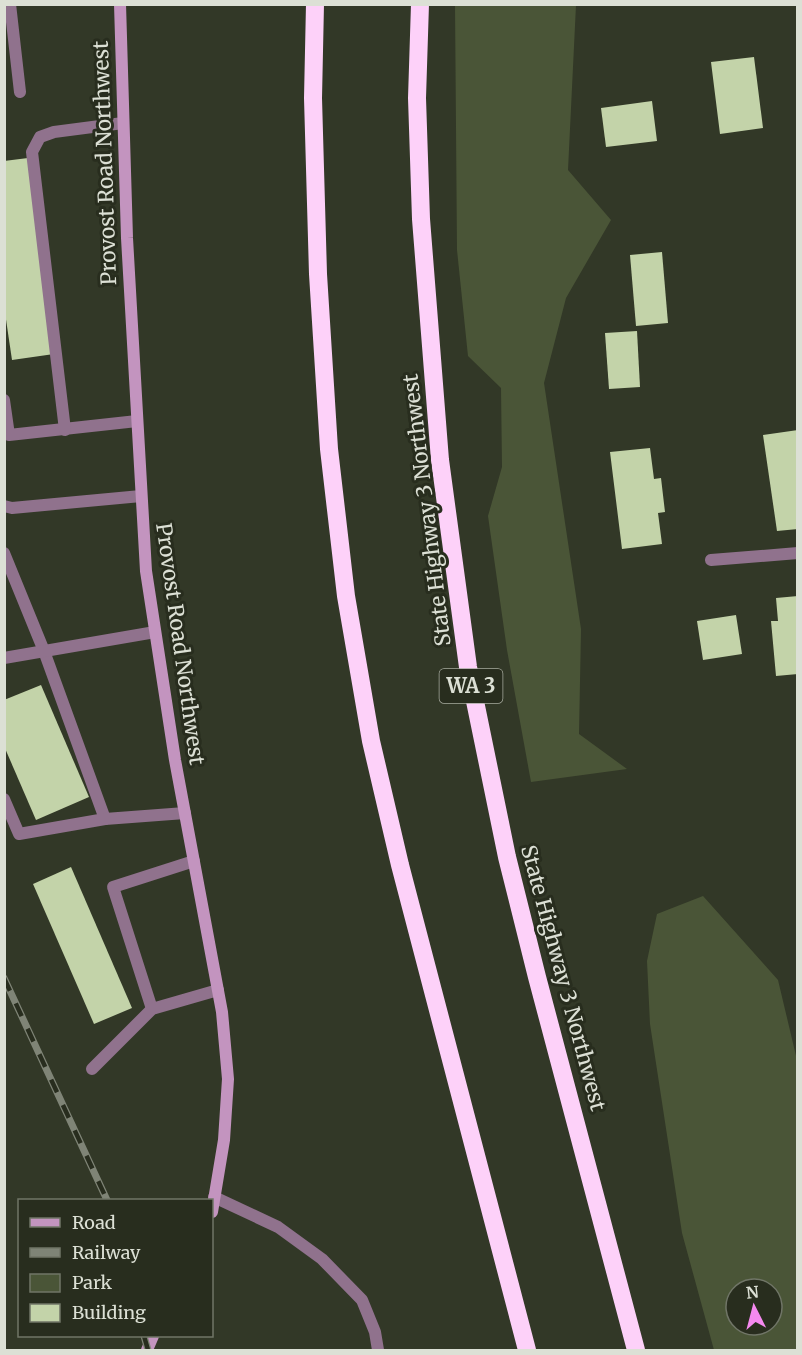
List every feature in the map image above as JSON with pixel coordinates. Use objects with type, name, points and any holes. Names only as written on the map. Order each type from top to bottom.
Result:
[{"type":"highway","points":[[315,4],[313,98],[318,274],[329,449],[346,596],[371,741],[400,865],[527,1350]]},
{"type":"highway","name":"State Highway 3 Northwest","points":[[420,4],[417,98],[421,219],[440,460],[468,668],[507,857],[636,1350]]},
{"type":"street","name":"Provost Road Northwest","points":[[120,4],[127,238],[146,571],[185,813],[222,1012],[228,1079],[224,1140],[213,1204]]},
{"type":"lane","points":[[9,4],[20,92]]},
{"type":"lane","points":[[65,430],[32,152],[40,137],[54,132],[123,123]]},
{"type":"lane","points":[[4,400],[9,435],[137,421]]},
{"type":"lane","points":[[4,506],[12,508],[141,496]]},
{"type":"lane","points":[[4,553],[44,651],[105,819]]},
{"type":"lane","points":[[711,560],[798,553]]},
{"type":"lane","points":[[4,658],[155,632]]},
{"type":"lane","points":[[4,799],[19,834],[105,819],[185,813]]},
{"type":"lane","points":[[152,1009],[113,888],[194,861]]},
{"type":"lane","points":[[92,1069],[152,1009],[218,990]]},
{"type":"lane","points":[[214,1197],[278,1227],[322,1259],[362,1300],[375,1332],[378,1350]]},
{"type":"green space","points":[[455,5],[576,5],[568,170],[611,220],[566,298],[544,383],[581,629],[579,734],[627,769],[531,782],[507,650],[488,516],[502,467],[501,388],[468,356],[457,250]]},
{"type":"green space","points":[[703,896],[778,980],[797,1060],[797,1350],[714,1350],[682,1233],[650,1024],[647,961],[657,914]]},
{"type":"building","points":[[754,57],[763,128],[720,134],[711,62]]},
{"type":"building","points":[[652,101],[657,141],[606,147],[601,108]]},
{"type":"building","points":[[28,158],[54,354],[12,360],[4,306],[4,161]]},
{"type":"building","points":[[662,252],[668,323],[636,326],[630,255]]},
{"type":"building","points":[[637,331],[640,387],[609,389],[605,333]]},
{"type":"building","points":[[798,430],[798,529],[777,531],[763,435]]},
{"type":"building","points":[[650,448],[654,479],[661,478],[665,512],[658,513],[662,544],[622,549],[610,452]]},
{"type":"building","points":[[798,596],[798,674],[776,676],[771,621],[778,621],[776,598]]},
{"type":"building","points":[[736,615],[742,654],[703,660],[697,621]]},
{"type":"building","points":[[41,685],[89,797],[36,820],[4,746],[4,700]]},
{"type":"building","points":[[71,867],[132,1008],[94,1024],[33,884]]},
{"type":"railway","points":[[4,978],[107,1199]]},
{"type":"railway","points":[[144,1337],[148,1350]]}]
